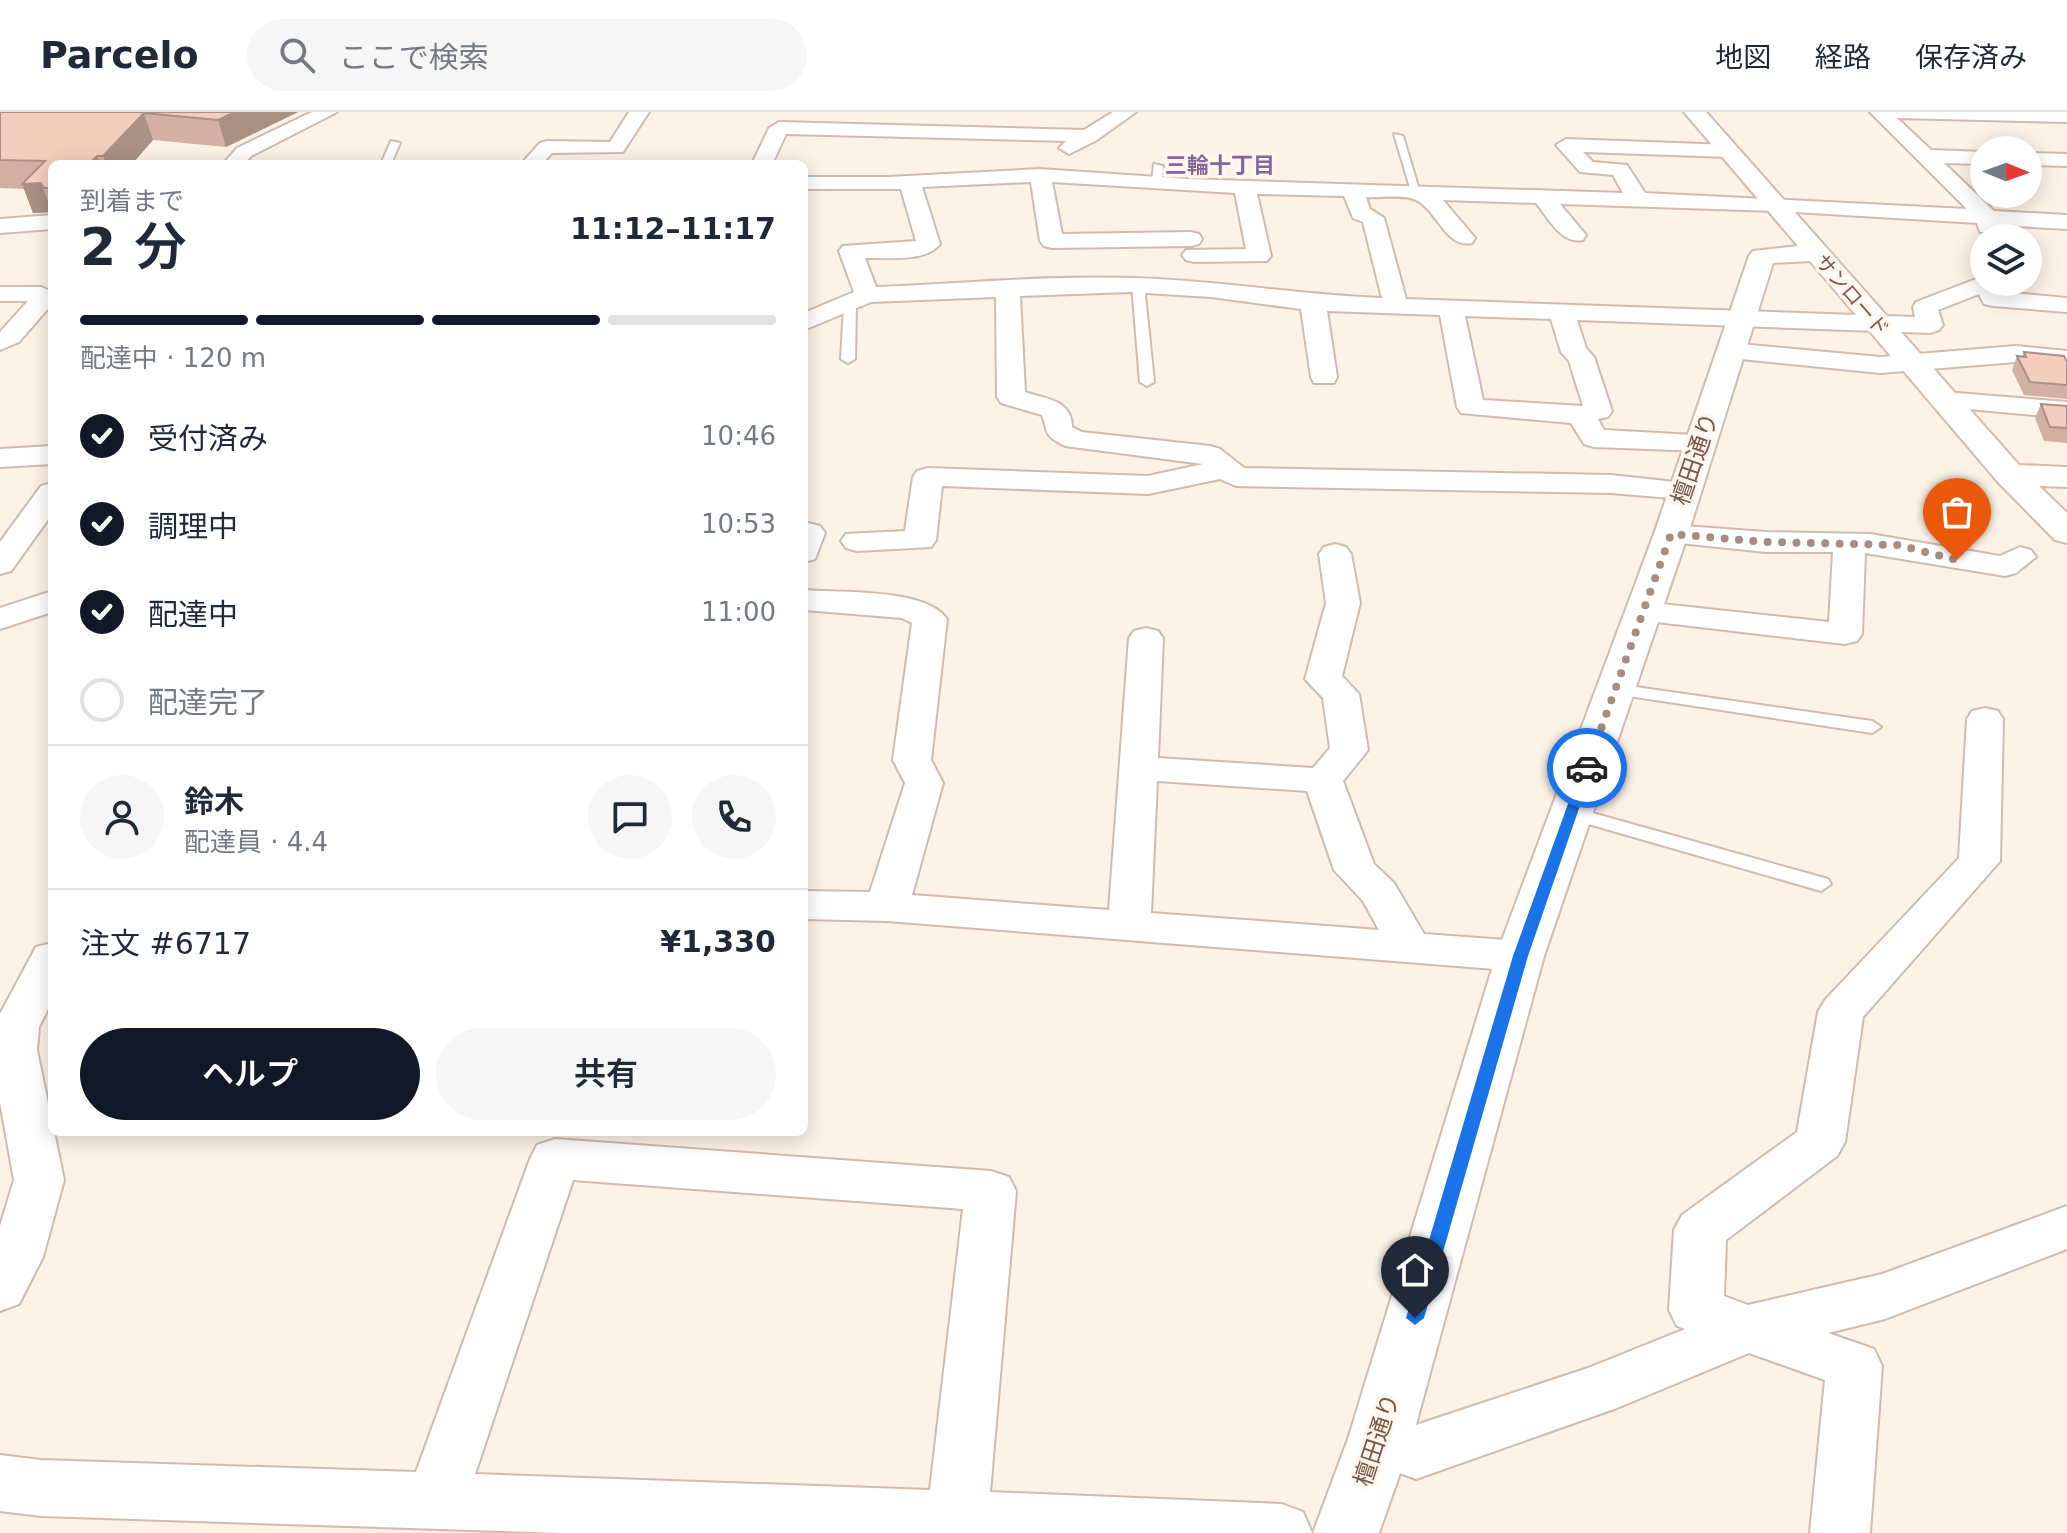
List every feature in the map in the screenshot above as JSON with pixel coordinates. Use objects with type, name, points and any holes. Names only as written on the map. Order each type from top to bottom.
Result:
[{"type":"street","points":[[237,160],[244,152],[327,112]]},
{"type":"street","points":[[535,160],[547,147],[616,148],[639,112]]},
{"type":"street","points":[[1030,175],[1126,112]]},
{"type":"street","name":"サンロード","points":[[1695,112],[2010,475],[2067,533]]},
{"type":"street","points":[[1881,112],[2067,116]]},
{"type":"street","points":[[1881,112],[1926,156],[1985,224]]},
{"type":"street","points":[[764,160],[779,128],[872,120],[1090,136]]},
{"type":"street","points":[[1638,200],[1620,169],[1587,168],[1566,145],[1730,151]]},
{"type":"street","points":[[1926,156],[1970,158]]},
{"type":"street","points":[[2042,159],[2067,160]]},
{"type":"street","points":[[808,183],[1158,174],[1188,185],[1776,204],[1970,226]]},
{"type":"street","points":[[1030,175],[1052,241],[1192,247],[1259,256],[1244,185]]},
{"type":"street","points":[[858,300],[851,251],[917,249],[928,244],[909,181]]},
{"type":"street","points":[[1188,185],[1192,247],[1201,290]]},
{"type":"street","points":[[1351,188],[1361,213],[1373,218],[1396,306]]},
{"type":"street","points":[[1416,191],[1433,202],[1464,238]]},
{"type":"street","points":[[1543,197],[1575,235]]},
{"type":"street","points":[[0,241],[11,226],[48,222]]},
{"type":"street","points":[[2041,224],[2067,222]]},
{"type":"street","name":"檀田通り","points":[[1346,1533],[1380,1439],[1520,956],[1671,534],[1762,256],[1815,253]]},
{"type":"street","points":[[808,320],[858,300],[1138,285],[1313,303],[1562,313],[1735,336],[1880,365],[2016,354],[2067,359]]},
{"type":"street","points":[[1735,336],[1878,325],[1930,325],[1925,307],[1970,290]]},
{"type":"street","points":[[1008,291],[1011,397],[1052,409],[1058,416],[1058,431],[1075,440],[1210,455],[1236,477],[1611,484],[1683,490]]},
{"type":"street","points":[[0,294],[41,294],[43,299],[10,337],[0,342]]},
{"type":"street","points":[[1992,296],[1993,299],[2067,305]]},
{"type":"street","points":[[1313,303],[1324,377]]},
{"type":"street","points":[[1451,309],[1471,407],[1581,415],[1598,411],[1581,357],[1574,352],[1562,313]]},
{"type":"street","points":[[1945,400],[2067,410]]},
{"type":"street","points":[[1581,415],[1594,438],[1702,442]]},
{"type":"street","points":[[0,458],[48,455]]},
{"type":"street","points":[[857,541],[920,540],[928,477],[1148,485],[1224,469]]},
{"type":"street","points":[[2010,475],[2067,477]]},
{"type":"street","name":"サンロード","points":[[2010,475],[2067,560]]},
{"type":"street","points":[[0,564],[48,498]]},
{"type":"street","points":[[1671,534],[1766,542],[1898,545],[1957,560],[2005,566],[2020,557]]},
{"type":"street","points":[[1643,612],[1845,634],[1850,542]]},
{"type":"street","points":[[1323,780],[1349,750],[1341,694],[1323,679],[1343,603],[1335,554]]},
{"type":"street","points":[[808,600],[910,608],[930,619],[912,760],[924,783],[887,907]]},
{"type":"street","points":[[0,619],[48,602]]},
{"type":"street","points":[[1129,926],[1146,638]]},
{"type":"street","points":[[1840,1533],[1854,1366],[1696,1310],[1700,1230],[1820,1142],[1841,1012],[1979,861],[1985,719]]},
{"type":"street","points":[[1138,768],[1323,780]]},
{"type":"street","points":[[1323,780],[1355,870],[1379,893],[1410,947]]},
{"type":"street","points":[[808,905],[887,907],[1520,956]]},
{"type":"street","points":[[0,1288],[17,1257],[39,1180],[14,1050],[16,1027],[48,972]]},
{"type":"street","points":[[436,1500],[555,1159],[991,1191],[957,1519]]},
{"type":"street","points":[[1380,1439],[1416,1452],[1597,1390],[1749,1328],[1885,1296],[2067,1227]]},
{"type":"street","points":[[0,1483],[41,1488],[957,1519],[1095,1529],[1282,1533]]},
{"type":"lane","points":[[1398,136],[1416,191]]},
{"type":"lane","points":[[388,160],[395,143]]},
{"type":"lane","points":[[1138,285],[1147,382]]},
{"type":"lane","points":[[848,359],[858,300]]},
{"type":"lane","points":[[1615,689],[1872,727]]},
{"type":"lane","points":[[1571,813],[1821,884]]},
{"type":"building","points":[[0,112],[235,112],[218,120],[144,113],[103,156],[93,160],[48,160],[48,188],[41,183],[22,184],[45,161],[0,160]]},
{"type":"building","points":[[2024,352],[2064,356],[2067,385],[2030,382],[2017,356],[2026,357]]},
{"type":"building","points":[[2041,404],[2067,406],[2067,428],[2050,427]]},
{"type":"way so far","points":[[1587,768],[1671,534],[1766,542],[1898,545],[1957,560]]},
{"type":"district","name":"三輪十丁目","points":[[1220,165]]},
{"type":"route","points":[[1415,1318],[1520,956],[1587,768]]}]
